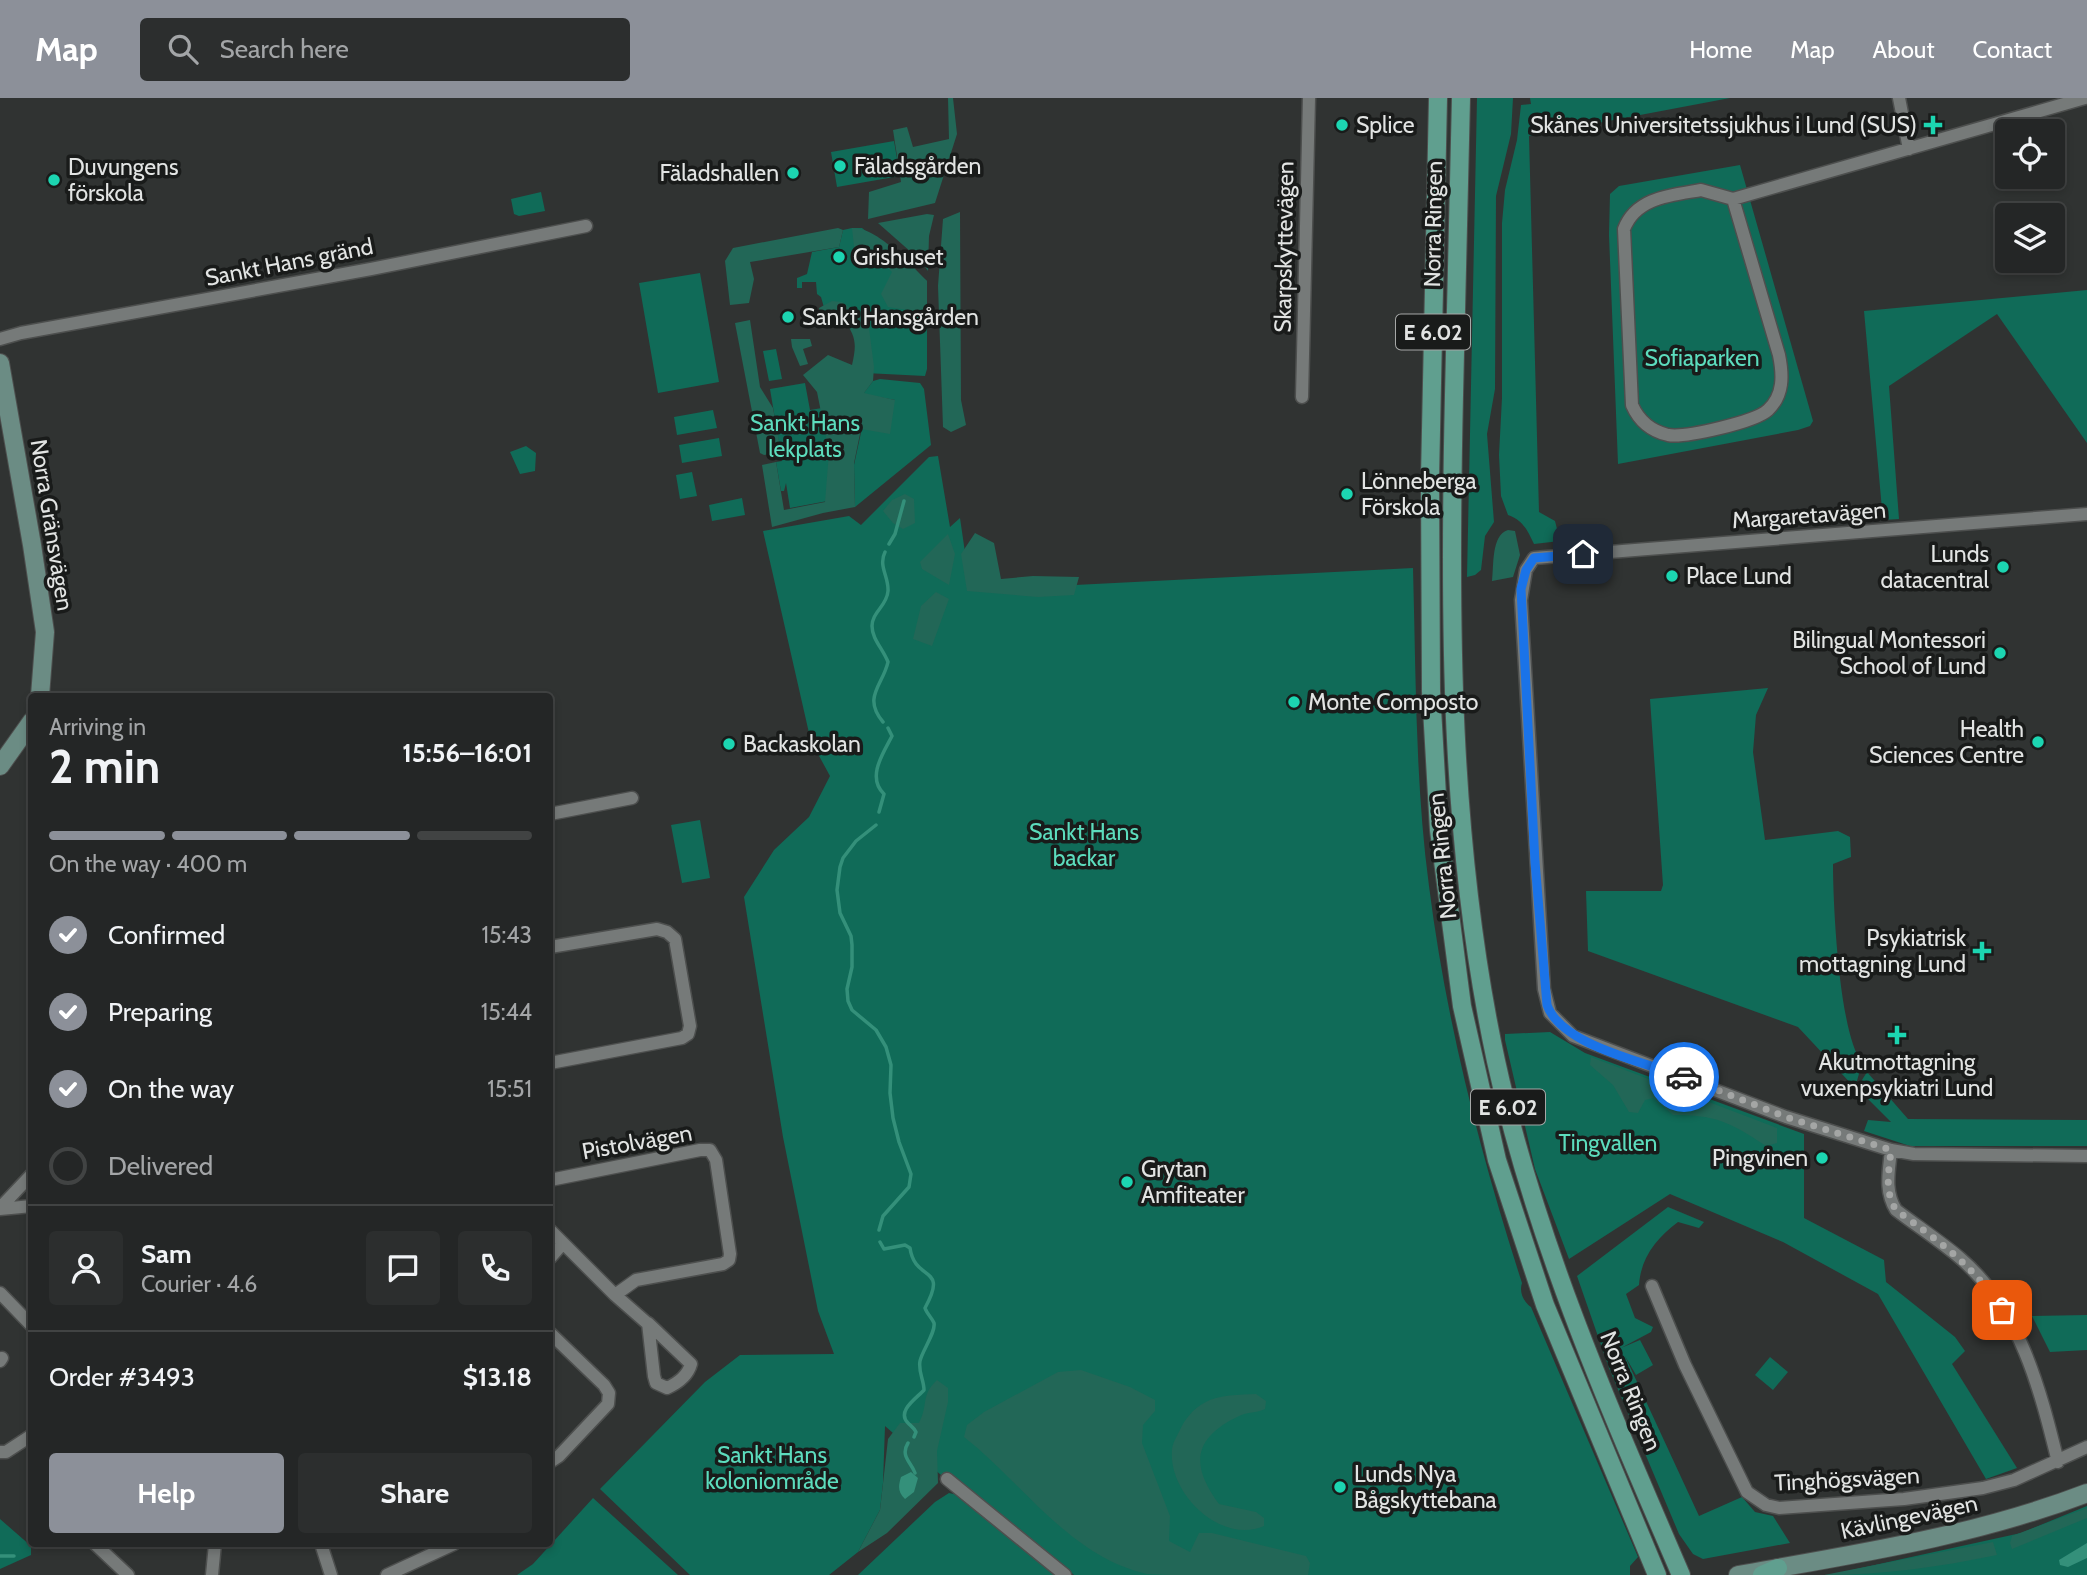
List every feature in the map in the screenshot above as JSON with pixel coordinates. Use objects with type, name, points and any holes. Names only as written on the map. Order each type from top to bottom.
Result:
[{"type":"main road","name":"Norra Ringen","points":[[1437,98],[1430,478],[1431,691],[1439,830],[1462,1006],[1497,1160],[1545,1305],[1657,1575]]},
{"type":"main road","name":"Norra Ringen","points":[[1461,98],[1452,565],[1455,719],[1462,828],[1471,907],[1496,1061],[1520,1155],[1549,1251],[1598,1378],[1681,1575]]},
{"type":"street","name":"Skarpskyttevägen","points":[[1302,397],[1309,98]]},
{"type":"street","points":[[1899,98],[1909,149]]},
{"type":"street","points":[[1733,199],[1779,355],[1783,372],[1781,389],[1768,410],[1756,418],[1723,427],[1669,435],[1655,431],[1642,423],[1632,405],[1624,229],[1628,218],[1651,200],[1701,190],[1733,199],[2085,98]]},
{"type":"street","name":"Sankt Hans gränd","points":[[0,340],[21,333],[371,269],[586,226]]},
{"type":"street","name":"Norra Gränsvägen","points":[[0,363],[32,545],[44,632],[40,693]]},
{"type":"street","name":"Margaretavägen","points":[[1891,1150],[1786,1117],[1573,1036],[1550,1013],[1545,997],[1542,955],[1521,600],[1526,570],[1534,558],[2087,514]]},
{"type":"street","points":[[0,766],[28,727]]},
{"type":"street","points":[[553,813],[632,799]]},
{"type":"street","points":[[553,946],[657,929],[667,932],[675,939],[690,1026],[688,1034],[682,1038],[553,1062]]},
{"type":"street","name":"Pistolvägen","points":[[553,1179],[700,1150],[710,1150],[716,1160],[729,1260],[723,1264],[636,1280],[615,1294]]},
{"type":"street","points":[[2058,1462],[2029,1359],[2013,1326],[1992,1293],[1961,1258],[1896,1210],[1889,1200],[1888,1179],[1891,1150],[1914,1154],[2087,1156]]},
{"type":"street","points":[[0,1208],[28,1178]]},
{"type":"street","points":[[0,1208],[28,1206]]},
{"type":"street","points":[[553,1233],[615,1294],[647,1322],[691,1364],[689,1371],[667,1388],[656,1383],[647,1322]]},
{"type":"street","points":[[553,1255],[563,1243]]},
{"type":"street","name":"Tinghögsvägen","points":[[1651,1286],[1681,1356],[1747,1492],[1766,1506],[1779,1508],[1904,1499],[1983,1488],[2014,1480],[2087,1447]]},
{"type":"street","points":[[0,1293],[28,1322]]},
{"type":"street","points":[[553,1337],[604,1385],[609,1394],[608,1404],[553,1460]]},
{"type":"street","points":[[0,1452],[6,1452],[28,1438]]},
{"type":"street","points":[[947,1479],[1065,1575]]},
{"type":"street","name":"Kävlingevägen","points":[[1738,1575],[1770,1572],[1910,1544],[2011,1520],[2087,1493]]},
{"type":"street","points":[[98,1547],[128,1575]]},
{"type":"street","points":[[212,1575],[215,1547]]},
{"type":"street","points":[[321,1547],[331,1575]]},
{"type":"street","points":[[387,1575],[448,1547]]},
{"type":"green space","points":[[1477,98],[1513,98],[1511,134],[1496,196],[1495,389],[1487,434],[1494,522],[1485,536],[1481,570],[1467,577]]},
{"type":"green space","points":[[1530,98],[1730,98],[1529,136],[1539,512],[1555,521],[1560,541],[1534,544],[1521,523],[1508,515],[1501,496],[1499,455],[1502,398],[1502,223],[1505,190],[1517,140],[1521,105],[1531,104]]},
{"type":"green space","points":[[894,141],[900,176],[837,187],[831,152]]},
{"type":"green space","name":"Sofiaparken","points":[[1740,165],[1813,421],[1810,426],[1798,430],[1618,464],[1609,235],[1610,194],[1619,186]]},
{"type":"green space","points":[[541,192],[545,211],[519,216],[514,214],[511,199]]},
{"type":"green space","points":[[862,228],[927,281],[925,376],[865,373],[853,316],[827,318],[821,297],[817,294],[816,282],[802,282],[802,288],[797,288],[797,278],[807,274],[812,252],[839,247],[843,230]]},
{"type":"green space","points":[[700,273],[719,382],[658,393],[639,283]]},
{"type":"green space","points":[[2087,290],[2087,443],[1997,314],[1889,386],[1899,519],[1883,520],[1864,311]]},
{"type":"green space","points":[[776,349],[782,379],[769,381],[763,351]]},
{"type":"green space","points":[[880,379],[920,383],[924,389],[931,445],[855,507],[854,465],[862,428],[895,400],[863,394],[873,381]]},
{"type":"green space","name":"Sankt Hans lekplats","points":[[805,383],[810,410],[828,407],[838,499],[790,508],[786,483],[784,491],[781,491],[776,462],[782,461],[770,389]]},
{"type":"green space","points":[[713,410],[717,428],[677,435],[674,417]]},
{"type":"green space","points":[[719,438],[722,456],[682,463],[679,445]]},
{"type":"green space","points":[[526,446],[536,453],[535,471],[520,474],[510,452]]},
{"type":"green space","name":"Sankt Hans backar","points":[[938,456],[950,527],[960,518],[967,566],[974,590],[1413,568],[1417,727],[1424,847],[1436,936],[1455,1037],[1492,1185],[1522,1283],[1522,1296],[1531,1307],[1638,1557],[1630,1566],[1630,1575],[1074,1575],[951,1478],[941,1475],[885,1426],[880,1510],[858,1552],[829,1575],[690,1575],[600,1489],[705,1382],[740,1355],[834,1354],[818,1311],[783,1137],[744,897],[774,850],[809,817],[830,776],[809,733],[763,531],[849,516],[861,525],[929,457]]},
{"type":"green space","points":[[692,472],[697,496],[680,499],[676,475]]},
{"type":"green space","points":[[742,498],[745,515],[712,521],[709,505]]},
{"type":"green space","points":[[1768,688],[1756,715],[1753,752],[1765,840],[1838,831],[1850,837],[1851,857],[1833,864],[1833,883],[1843,998],[1854,1048],[1862,1063],[1855,1088],[1798,1027],[1588,951],[1586,891],[1661,891],[1663,885],[1650,699]]},
{"type":"green space","points":[[700,820],[710,878],[682,883],[671,825]]},
{"type":"green space","name":"Tingvallen","points":[[1550,1032],[1585,1053],[1804,1134],[1804,1218],[1884,1260],[1886,1282],[1955,1337],[1965,1351],[1952,1364],[2017,1468],[1986,1479],[1878,1294],[1783,1242],[1670,1194],[1569,1259],[1535,1169],[1505,1040],[1505,1034]]},
{"type":"green space","points":[[1867,1072],[1908,1119],[2087,1120],[2087,1146],[1910,1146],[1864,1131],[1868,1120],[1891,1122],[1857,1088]]},
{"type":"green space","points":[[1668,1207],[1704,1222],[1699,1228],[1678,1222],[1651,1249],[1640,1275],[1639,1285],[1626,1294],[1635,1318],[1653,1327],[1651,1332],[1621,1348],[1640,1340],[1653,1365],[1636,1375],[1625,1356],[1699,1516],[1742,1497],[1755,1512],[1773,1516],[1790,1543],[1703,1559],[1693,1554],[1679,1534],[1609,1368],[1577,1276]]},
{"type":"green space","points":[[2087,1315],[2087,1350],[2050,1352],[2032,1316]]},
{"type":"green space","points":[[1770,1357],[1788,1372],[1773,1390],[1755,1375]]},
{"type":"green space","points":[[949,1493],[958,1495],[1056,1575],[858,1575],[935,1502]]},
{"type":"green space","points":[[593,1498],[678,1575],[517,1575],[533,1564],[548,1547],[553,1547],[553,1542]]},
{"type":"green space","points":[[2087,1506],[2087,1575],[1829,1575],[2021,1533]]},
{"type":"green space","points":[[0,1519],[28,1543],[31,1555],[0,1569]]},
{"type":"shaded area","points":[[948,98],[953,98],[957,134],[935,203],[868,219],[869,192],[901,182],[893,130],[907,127],[913,147],[949,139]]},
{"type":"shaded area","points":[[960,212],[961,400],[966,425],[951,432],[943,427],[938,286],[943,219]]},
{"type":"shaded area","points":[[934,215],[929,236],[928,271],[920,260],[878,223]]},
{"type":"shaded area","points":[[838,228],[843,230],[839,247],[750,262],[754,279],[749,303],[730,305],[725,261],[733,248]]},
{"type":"shaded area","points":[[852,228],[872,233],[882,240],[927,281],[927,313],[888,307],[881,294],[892,272],[883,263],[856,265]]},
{"type":"shaded area","points":[[832,301],[842,302],[868,320],[874,367],[873,381],[864,393],[895,400],[890,434],[861,429],[854,463],[855,507],[772,527],[762,465],[776,462],[784,510],[825,502],[829,452],[817,392],[803,375],[828,355],[852,365],[854,340],[843,318],[822,322],[819,308]]},
{"type":"shaded area","points":[[750,320],[760,387],[773,408],[781,452],[764,455],[760,453],[735,323]]},
{"type":"shaded area","points":[[791,339],[810,339],[812,346],[803,349],[808,364],[800,366]]},
{"type":"shaded area","points":[[905,494],[914,499],[915,523],[903,529],[893,523],[883,511],[892,500]]},
{"type":"shaded area","points":[[1508,530],[1515,531],[1520,555],[1513,577],[1492,581],[1496,544]]},
{"type":"shaded area","points":[[975,533],[994,543],[1001,579],[1033,576],[1079,577],[1074,595],[1038,597],[967,591],[961,554]]},
{"type":"shaded area","points":[[948,534],[955,554],[949,585],[922,569],[920,562]]},
{"type":"shaded area","points":[[936,592],[949,599],[932,646],[913,639],[921,606]]},
{"type":"shaded area","points":[[1591,1057],[1777,1128],[1777,1143],[1766,1146],[1742,1131],[1712,1118],[1673,1115],[1653,1098],[1645,1100],[1638,1113],[1629,1112],[1613,1085],[1590,1065]]},
{"type":"shaded area","points":[[1081,1370],[1130,1387],[1155,1400],[1155,1411],[1143,1425],[1142,1443],[1170,1516],[1169,1541],[1190,1552],[1199,1533],[1212,1533],[1306,1556],[1310,1563],[1308,1575],[1147,1574],[1119,1565],[1094,1552],[1071,1535],[964,1437],[967,1425],[984,1412],[1058,1372]]},
{"type":"shaded area","points":[[937,1380],[948,1388],[948,1402],[937,1451],[938,1483],[887,1533],[858,1552],[880,1510],[888,1439],[900,1423],[919,1423],[928,1391]]},
{"type":"shaded area","points":[[1256,1394],[1266,1401],[1265,1409],[1242,1415],[1224,1424],[1205,1443],[1201,1454],[1203,1477],[1219,1504],[1256,1512],[1264,1518],[1264,1526],[1248,1530],[1231,1528],[1215,1522],[1188,1498],[1173,1467],[1172,1448],[1184,1422],[1200,1405],[1223,1396]]},
{"type":"shaded area","points":[[911,1472],[918,1478],[914,1492],[905,1499],[900,1492],[900,1481],[901,1477]]},
{"type":"shaded area","points":[[2087,1508],[2087,1518],[2012,1549],[2012,1536]]},
{"type":"shaded area","points":[[1993,1542],[1997,1555],[1890,1572],[1824,1575]]},
{"type":"shaded area","points":[[2087,1543],[2087,1558],[2068,1567],[2060,1565],[2059,1560]]},
{"type":"waterway","points":[[889,544],[895,534],[904,501]]},
{"type":"waterway","points":[[883,722],[877,713],[874,698],[888,662],[872,626],[888,591],[883,567],[885,552]]},
{"type":"waterway","points":[[879,812],[884,794],[879,787],[877,772],[892,736],[888,728]]},
{"type":"waterway","points":[[876,825],[856,841],[843,858],[837,890],[840,913],[851,936],[852,945],[848,1001],[852,1010],[876,1030],[886,1047],[891,1065],[893,1118],[911,1174],[909,1187],[883,1216],[879,1230]]},
{"type":"waterway","points":[[880,1242],[884,1249],[905,1245],[910,1248],[913,1259],[932,1279],[931,1294],[925,1308],[934,1327],[920,1365],[924,1390],[904,1414],[916,1432],[914,1437]]},
{"type":"waterway","points":[[908,1443],[905,1452],[915,1473]]},
{"type":"waterway","points":[[0,1556],[14,1556]]},
{"type":"way so far","points":[[1684,1077],[1786,1117],[1891,1150],[1889,1200],[1896,1210],[1961,1258],[1992,1293],[2002,1310]]},
{"type":"place","name":"Splice","points":[[1342,125]]},
{"type":"place","name":"Skånes Universitetssjukhus i Lund (SUS)","points":[[1933,125]]},
{"type":"place","name":"Fäladsgården","points":[[840,166]]},
{"type":"place","name":"Fäladshallen","points":[[793,173]]},
{"type":"place","name":"Duvungens förskola","points":[[54,180]]},
{"type":"place","name":"Grishuset","points":[[839,257]]},
{"type":"place","name":"Sankt Hansgården","points":[[788,317]]},
{"type":"place","name":"Lönneberga Förskola","points":[[1347,494]]},
{"type":"place","name":"Lunds datacentral","points":[[2003,567]]},
{"type":"place","name":"Place Lund","points":[[1672,576]]},
{"type":"place","name":"Bilingual Montessori School of Lund","points":[[2000,653]]},
{"type":"place","name":"Monte Composto","points":[[1294,702]]},
{"type":"place","name":"Health Sciences Centre","points":[[2038,742]]},
{"type":"place","name":"Backaskolan","points":[[729,744]]},
{"type":"place","name":"Psykiatrisk mottagning Lund","points":[[1982,951]]},
{"type":"place","name":"Akutmottagning vuxenpsykiatri Lund","points":[[1897,1035]]},
{"type":"place","name":"Pingvinen","points":[[1822,1158]]},
{"type":"place","name":"Grytan Amfiteater","points":[[1127,1182]]},
{"type":"place","name":"Lunds Nya Bågskyttebana","points":[[1340,1487]]},
{"type":"route","points":[[1583,554],[1534,558],[1526,570],[1521,589],[1535,862],[1547,1005],[1553,1019],[1573,1036],[1684,1077]]},
{"type":"park label","name":"Sankt Hans koloniområde","points":[[772,1468]]}]
